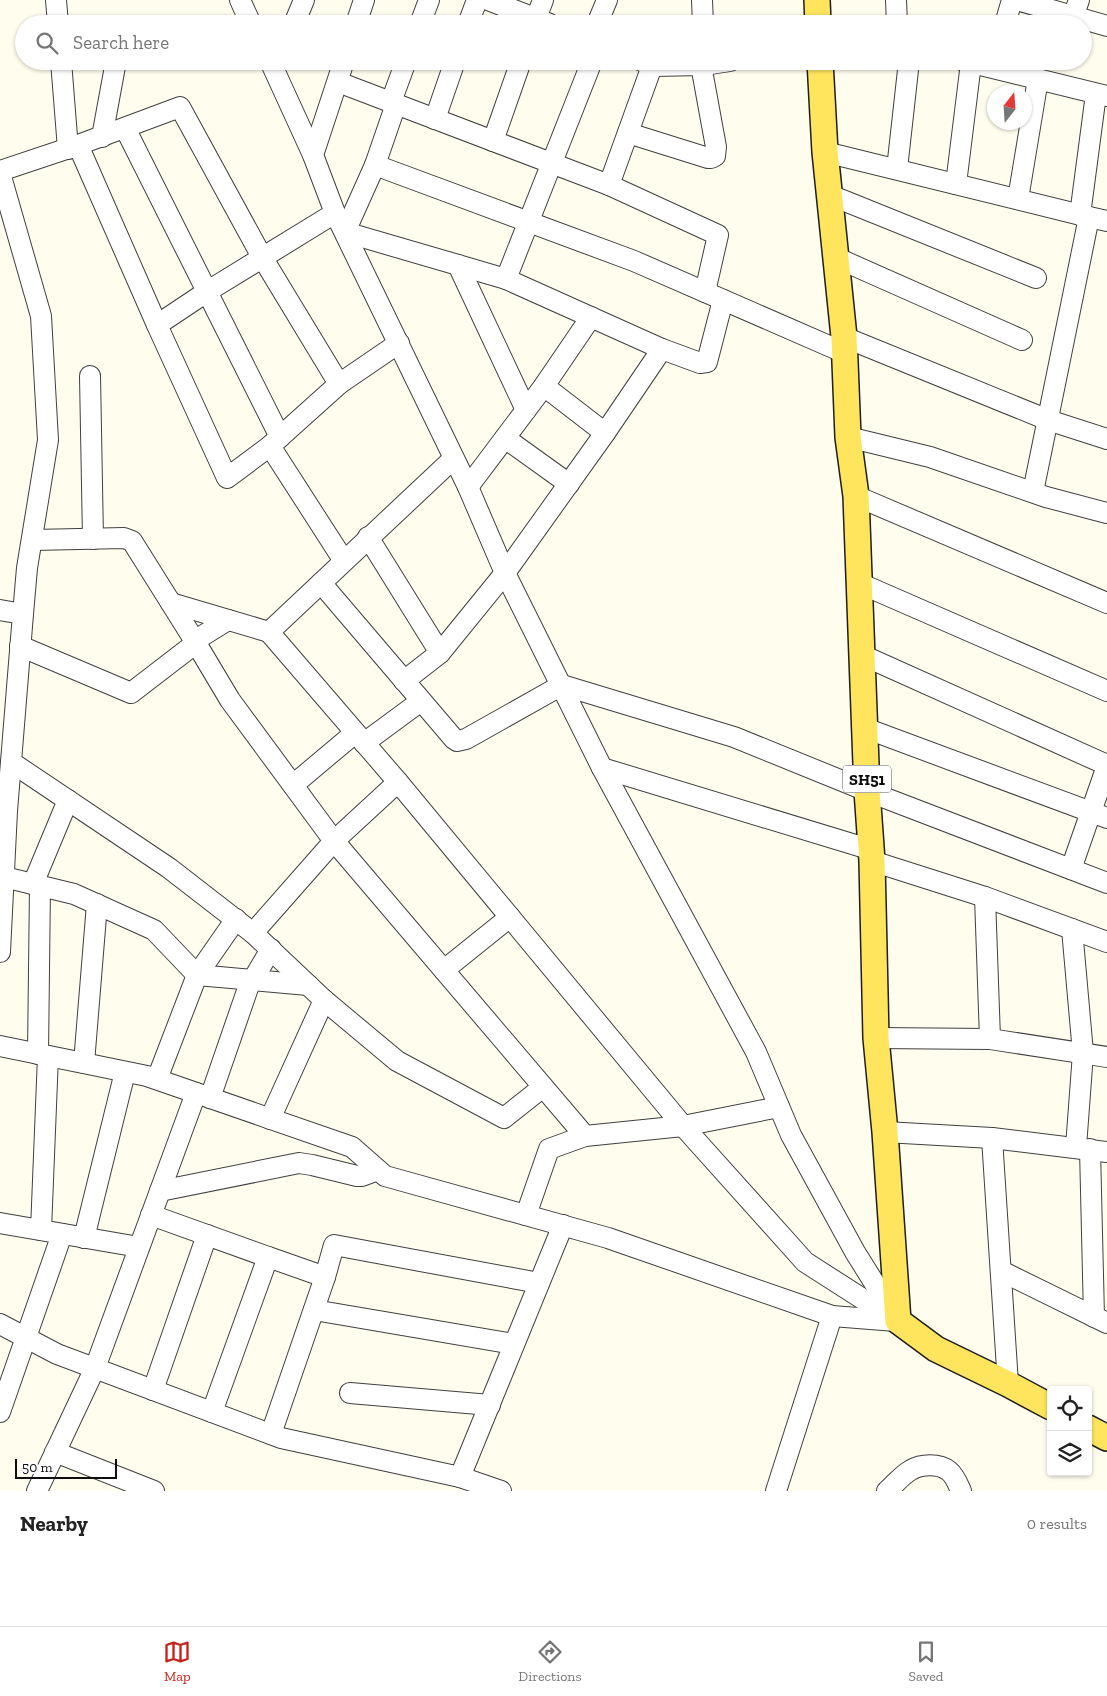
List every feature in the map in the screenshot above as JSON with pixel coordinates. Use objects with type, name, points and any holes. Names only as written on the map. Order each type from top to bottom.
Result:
[{"type":"main road","points":[[817,0],[818,15]]},
{"type":"main road","name":"SH51","points":[[820,70],[825,152],[837,258],[844,345],[848,437],[856,496],[867,791],[872,855],[876,1038],[886,1132],[898,1321]]},
{"type":"main road","points":[[898,1321],[936,1349],[1047,1405]]},
{"type":"main road","points":[[1092,1430],[1107,1438]]},
{"type":"street","points":[[56,0],[57,15]]},
{"type":"street","points":[[240,0],[248,15]]},
{"type":"street","points":[[298,15],[304,0]]},
{"type":"street","points":[[359,15],[364,0]]},
{"type":"street","points":[[423,15],[429,0]]},
{"type":"street","points":[[471,15],[477,0]]},
{"type":"street","points":[[488,0],[538,15]]},
{"type":"street","points":[[601,15],[607,0]]},
{"type":"street","points":[[702,0],[703,15]]},
{"type":"street","points":[[896,0],[896,15]]},
{"type":"street","points":[[1008,15],[1012,0]]},
{"type":"street","points":[[1016,0],[1076,8],[1088,15]]},
{"type":"street","points":[[1092,17],[1107,26]]},
{"type":"street","points":[[62,70],[73,147],[227,478],[275,441],[339,384],[399,343]]},
{"type":"street","points":[[102,136],[114,70]]},
{"type":"street","points":[[277,70],[335,213],[468,487],[505,573],[602,768],[756,1052],[790,1135],[830,1209],[898,1321]]},
{"type":"street","points":[[313,155],[341,70]]},
{"type":"street","points":[[345,232],[375,165],[403,70]]},
{"type":"street","points":[[434,119],[452,70]]},
{"type":"street","points":[[493,141],[518,70]]},
{"type":"street","points":[[506,279],[588,70]]},
{"type":"street","points":[[608,185],[628,133],[645,70]]},
{"type":"street","points":[[628,133],[708,158],[715,156],[716,147],[704,70]]},
{"type":"street","points":[[897,169],[908,70]]},
{"type":"street","points":[[956,184],[967,70]]},
{"type":"street","points":[[1010,70],[1102,95],[1092,218],[1033,492]]},
{"type":"street","points":[[1018,199],[1038,79]]},
{"type":"street","points":[[338,82],[608,185],[718,236],[707,362],[700,363],[662,349],[506,279],[345,232]]},
{"type":"street","points":[[0,952],[11,762],[27,568],[48,440],[41,316],[7,220],[0,172],[180,107],[262,257],[339,384]]},
{"type":"street","points":[[125,128],[208,291],[275,441],[344,561]]},
{"type":"street","points":[[825,152],[1092,218]]},
{"type":"street","points":[[375,165],[634,261],[714,296],[844,345],[1048,420],[1107,439]]},
{"type":"street","points":[[830,195],[1036,278]]},
{"type":"street","points":[[157,325],[262,257],[335,213]]},
{"type":"street","points":[[837,258],[1022,340]]},
{"type":"street","points":[[458,265],[526,410]]},
{"type":"street","points":[[468,487],[544,386],[591,317]]},
{"type":"street","points":[[404,682],[440,652],[505,573],[605,433],[662,349]]},
{"type":"street","points":[[90,376],[93,539]]},
{"type":"street","points":[[544,386],[605,433]]},
{"type":"street","points":[[848,437],[930,457],[1033,492],[1107,513]]},
{"type":"street","points":[[505,438],[569,484]]},
{"type":"street","points":[[269,632],[453,459]]},
{"type":"street","points":[[856,496],[1107,603]]},
{"type":"street","points":[[368,537],[440,652]]},
{"type":"street","points":[[33,540],[124,538],[134,542],[230,700],[334,841],[585,1136]]},
{"type":"street","points":[[321,583],[451,737],[457,740],[462,740],[562,685],[734,737],[867,791],[1107,883]]},
{"type":"street","points":[[859,584],[1107,692]]},
{"type":"street","points":[[171,603],[269,632],[398,782],[683,1126],[805,1262],[898,1321]]},
{"type":"street","points":[[0,610],[23,614]]},
{"type":"street","points":[[20,646],[131,693],[195,642],[228,620]]},
{"type":"street","points":[[862,655],[1107,766],[1099,815],[1071,869]]},
{"type":"street","points":[[293,785],[360,738],[421,701]]},
{"type":"street","points":[[865,728],[1099,815]]},
{"type":"street","points":[[11,762],[168,868],[253,932],[324,1000],[397,1061],[504,1118],[543,1087]]},
{"type":"street","points":[[602,768],[872,855],[1107,942]]},
{"type":"street","points":[[253,932],[334,841],[398,782]]},
{"type":"street","points":[[41,1230],[43,1055],[36,885],[68,800]]},
{"type":"street","points":[[4,877],[74,894],[154,930],[197,975],[308,985]]},
{"type":"street","points":[[985,897],[990,1039]]},
{"type":"street","points":[[84,1063],[97,904]]},
{"type":"street","points":[[444,970],[510,917]]},
{"type":"street","points":[[156,1079],[197,975],[236,919]]},
{"type":"street","points":[[1001,1271],[1101,1320],[1091,1149],[1072,929]]},
{"type":"street","points":[[37,1491],[95,1368],[160,1190],[252,980],[271,949]]},
{"type":"street","points":[[270,1118],[324,1000]]},
{"type":"street","points":[[876,1038],[990,1039],[1107,1057]]},
{"type":"street","points":[[0,1046],[156,1079],[352,1147],[385,1176],[608,1238],[832,1316],[898,1321]]},
{"type":"street","points":[[84,1238],[125,1072]]},
{"type":"street","points":[[526,1215],[549,1149],[585,1136],[683,1126],[778,1107]]},
{"type":"street","points":[[886,1132],[992,1138],[1091,1149]]},
{"type":"street","points":[[992,1138],[1008,1384]]},
{"type":"street","points":[[160,1190],[300,1164],[357,1176],[378,1170]]},
{"type":"street","points":[[151,1214],[325,1277]]},
{"type":"street","points":[[0,1223],[139,1247]]},
{"type":"street","points":[[460,1477],[563,1225]]},
{"type":"street","points":[[0,1412],[62,1234]]},
{"type":"street","points":[[153,1390],[207,1235]]},
{"type":"street","points":[[271,1434],[325,1277],[334,1245],[539,1283]]},
{"type":"street","points":[[212,1412],[268,1257]]},
{"type":"street","points":[[314,1310],[514,1344]]},
{"type":"street","points":[[776,1491],[832,1316]]},
{"type":"street","points":[[0,1324],[56,1354],[281,1438],[460,1477],[489,1489]]},
{"type":"street","points":[[350,1393],[490,1405]]},
{"type":"street","points":[[55,1452],[154,1491]]},
{"type":"street","points":[[887,1491],[911,1469],[932,1465],[947,1470],[954,1477],[961,1491]]}]
